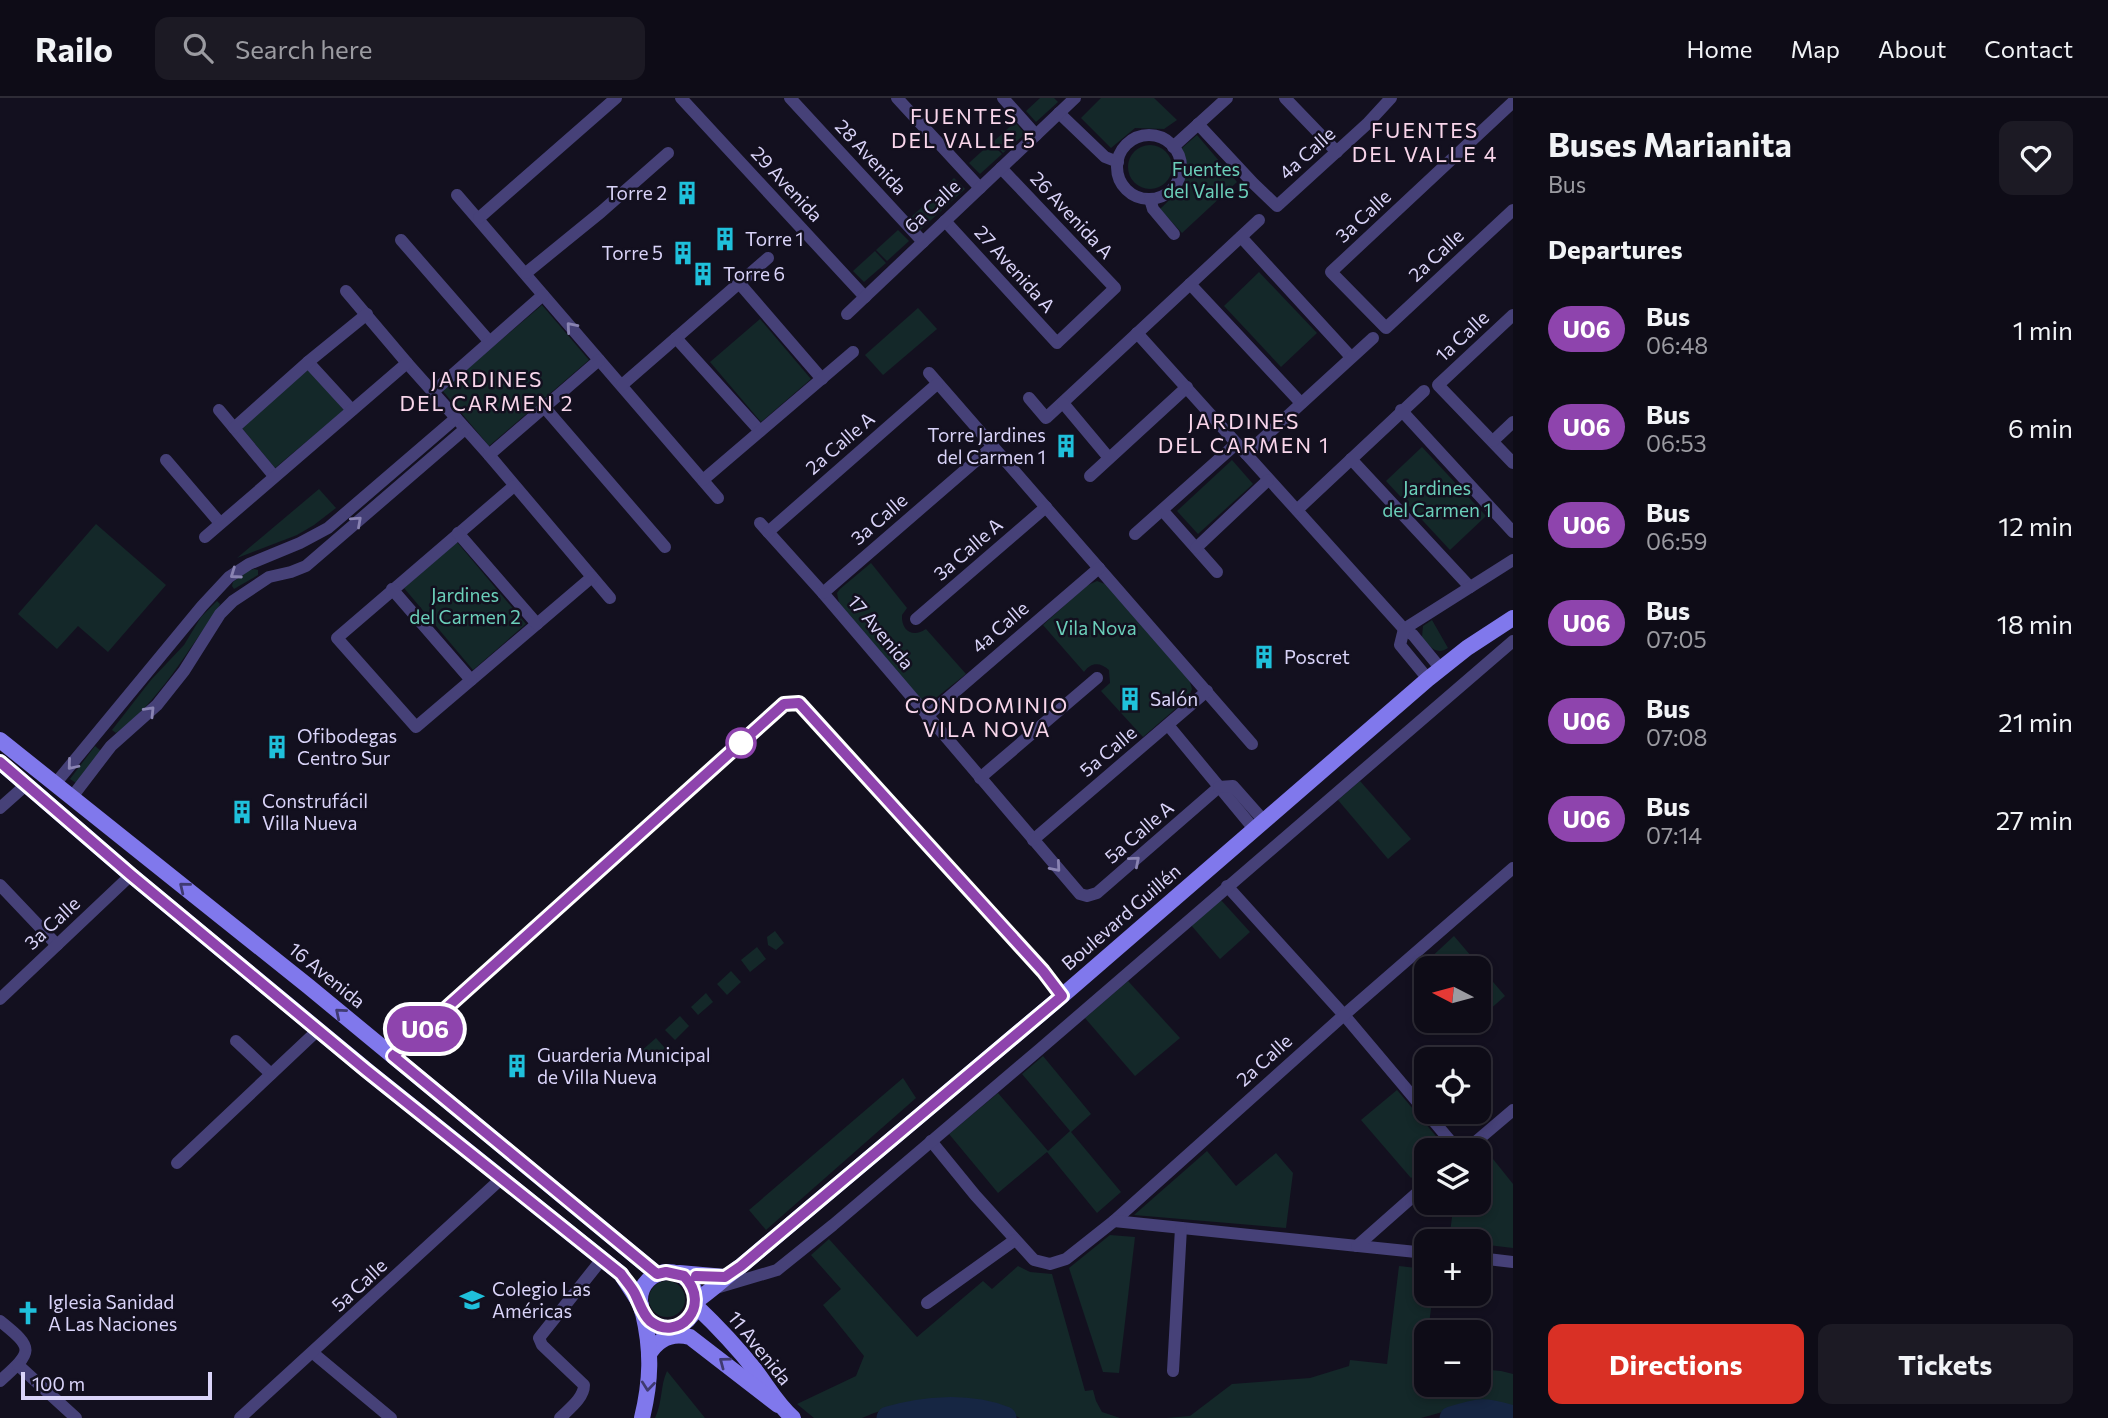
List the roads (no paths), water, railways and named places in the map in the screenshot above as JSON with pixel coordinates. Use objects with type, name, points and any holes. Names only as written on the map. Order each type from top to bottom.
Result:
[{"type":"main road","name":"Boulevard Guillén","points":[[695,1303],[720,1282],[747,1272],[1427,679],[1467,648],[1513,618]]},
{"type":"main road","name":"16 Avenida","points":[[0,740],[308,986],[657,1274]]},
{"type":"main road","points":[[0,762],[318,1030],[621,1274],[652,1322],[658,1325],[673,1327],[687,1320],[695,1303],[690,1283],[684,1276],[675,1273]]},
{"type":"main road","points":[[206,936],[221,916]]},
{"type":"main road","points":[[642,1418],[649,1387],[649,1354],[642,1290],[651,1278],[666,1272],[720,1282]]},
{"type":"main road","name":"11 Avenida","points":[[695,1303],[737,1349],[771,1391],[778,1405],[793,1418]]},
{"type":"main road","points":[[649,1354],[663,1339],[676,1335],[690,1337],[778,1405]]},
{"type":"street","points":[[479,218],[616,98]]},
{"type":"street","name":"29 Avenida","points":[[681,98],[865,297]]},
{"type":"street","name":"28 Avenida","points":[[790,98],[922,242]]},
{"type":"street","points":[[897,98],[980,188]]},
{"type":"street","points":[[1003,98],[1036,135]]},
{"type":"street","name":"6a Calle","points":[[847,314],[1075,98]]},
{"type":"street","points":[[1173,147],[1227,98]]},
{"type":"street","points":[[1285,98],[1337,152]]},
{"type":"street","name":"4a Calle","points":[[1198,124],[1277,206],[1391,98]]},
{"type":"street","name":"3a Calle","points":[[1386,328],[1331,272],[1513,100]]},
{"type":"street","points":[[1059,113],[1105,157],[1118,162]]},
{"type":"street","points":[[1147,135],[1157,136],[1173,147],[1181,164],[1177,182],[1164,195],[1150,199],[1137,197],[1123,185],[1119,177],[1118,162],[1129,142],[1147,135]]},
{"type":"street","points":[[526,273],[668,153]]},
{"type":"street","name":"26 Avenida A","points":[[1001,168],[1115,288],[1057,343]]},
{"type":"street","points":[[457,195],[718,498]]},
{"type":"street","points":[[1150,199],[1153,209],[1174,234]]},
{"type":"street","name":"2a Calle","points":[[1386,328],[1513,210]]},
{"type":"street","points":[[1029,398],[1046,418],[1259,220]]},
{"type":"street","name":"27 Avenida A","points":[[945,221],[1057,343]]},
{"type":"street","points":[[1241,237],[1351,357]]},
{"type":"street","points":[[401,240],[489,341]]},
{"type":"street","points":[[622,385],[768,258]]},
{"type":"street","points":[[740,284],[822,379]]},
{"type":"street","points":[[1190,284],[1301,403]]},
{"type":"street","points":[[346,291],[610,598]]},
{"type":"street","points":[[434,391],[543,295]]},
{"type":"street","points":[[234,428],[367,314]]},
{"type":"street","name":"1a Calle","points":[[1493,441],[1438,385],[1513,314]]},
{"type":"street","points":[[1137,333],[1441,669]]},
{"type":"street","points":[[676,338],[760,431]]},
{"type":"street","points":[[1246,454],[1373,338]]},
{"type":"street","points":[[703,480],[853,352]]},
{"type":"street","points":[[489,455],[599,360]]},
{"type":"street","points":[[308,362],[352,410]]},
{"type":"street","points":[[205,537],[407,363]]},
{"type":"street","points":[[929,373],[1252,744]]},
{"type":"street","name":"2a Calle A","points":[[764,528],[937,384]]},
{"type":"street","points":[[1090,476],[1187,387]]},
{"type":"street","points":[[1297,510],[1424,391]]},
{"type":"street","points":[[1063,403],[1109,458]]},
{"type":"street","points":[[545,408],[665,547]]},
{"type":"street","points":[[219,410],[274,476]]},
{"type":"street","points":[[1401,410],[1513,532]]},
{"type":"street","points":[[72,797],[111,746],[157,705],[184,671],[220,614],[230,603],[267,578],[306,566],[337,540],[456,418]]},
{"type":"street","points":[[1513,422],[1493,441],[1513,463]]},
{"type":"street","points":[[55,784],[229,577],[260,559],[328,528],[465,429]]},
{"type":"street","points":[[1135,534],[1236,444]]},
{"type":"street","name":"3a Calle","points":[[823,593],[993,446]]},
{"type":"street","points":[[1350,459],[1470,587]]},
{"type":"street","points":[[166,460],[220,523]]},
{"type":"street","points":[[1196,548],[1268,480]]},
{"type":"street","points":[[514,486],[337,638],[416,727],[592,577]]},
{"type":"street","name":"3a Calle A","points":[[916,620],[1046,508]]},
{"type":"street","points":[[1163,511],[1217,572]]},
{"type":"street","points":[[328,528],[337,540]]},
{"type":"street","name":"17 Avenida","points":[[764,528],[823,593],[1080,894]]},
{"type":"street","points":[[458,533],[537,624]]},
{"type":"street","points":[[260,559],[267,578]]},
{"type":"street","points":[[1427,679],[1400,645],[1404,629],[1513,560]]},
{"type":"street","name":"4a Calle","points":[[927,716],[1099,568]]},
{"type":"street","points":[[392,589],[471,680]]},
{"type":"street","points":[[216,590],[230,603]]},
{"type":"street","points":[[747,1272],[776,1270],[931,1141],[1513,641]]},
{"type":"street","points":[[980,778],[1097,678]]},
{"type":"street","name":"5a Calle","points":[[1033,840],[1207,691]]},
{"type":"street","points":[[1168,725],[1219,787],[1259,825]]},
{"type":"street","points":[[97,734],[111,746]]},
{"type":"street","points":[[0,808],[27,784]]},
{"type":"street","points":[[1219,787],[1233,786],[1259,825]]},
{"type":"street","name":"5a Calle A","points":[[1080,894],[1087,896],[1097,893],[1219,787]]},
{"type":"street","name":"2a Calle","points":[[1015,1240],[1034,1260],[1050,1264],[1066,1259],[1114,1221],[1344,1014],[1513,868]]},
{"type":"street","name":"3a Calle","points":[[0,999],[131,875]]},
{"type":"street","points":[[0,885],[57,945]]},
{"type":"street","points":[[1227,887],[1344,1014],[1448,1138]]},
{"type":"street","points":[[177,1163],[318,1030]]},
{"type":"street","points":[[236,1041],[271,1074]]},
{"type":"street","points":[[1480,1138],[1513,1110]]},
{"type":"street","points":[[928,1303],[1015,1240],[931,1141]]},
{"type":"street","name":"5a Calle","points":[[240,1418],[502,1178]]},
{"type":"street","points":[[1357,1246],[1414,1196]]},
{"type":"street","points":[[1114,1221],[1414,1252]]},
{"type":"street","points":[[1172,1371],[1181,1228]]},
{"type":"street","points":[[560,1418],[582,1395],[584,1385],[542,1345],[539,1338],[602,1259]]},
{"type":"street","points":[[1491,1259],[1513,1262]]},
{"type":"street","points":[[0,1321],[22,1339],[25,1345],[24,1359],[0,1381]]},
{"type":"street","points":[[313,1353],[391,1418]]},
{"type":"street","points":[[18,1365],[73,1417]]},
{"type":"waterway","points":[[888,1418],[932,1409],[962,1409],[1005,1418]]},
{"type":"waterway","points":[[1451,1418],[1482,1411],[1513,1417]]},
{"type":"place","name":"Torre 2","points":[[687,193]]},
{"type":"place","name":"Torre 1","points":[[725,239]]},
{"type":"place","name":"Torre 5","points":[[683,253]]},
{"type":"place","name":"Torre 6","points":[[703,274]]},
{"type":"place","name":"Torre Jardines del Carmen 1","points":[[1066,446]]},
{"type":"place","name":"Poscret","points":[[1264,657]]},
{"type":"place","name":"Salón","points":[[1130,699]]},
{"type":"place","name":"Ofibodegas Centro Sur","points":[[277,747]]},
{"type":"place","name":"Construfácil Villa Nueva","points":[[242,812]]},
{"type":"place","name":"Guarderia Municipal de Villa Nueva","points":[[517,1066]]},
{"type":"place","name":"Colegio Las Américas","points":[[472,1300]]},
{"type":"place","name":"Iglesia Sanidad A Las Naciones","points":[[28,1313]]},
{"type":"district","name":"FUENTES DEL VALLE 5","points":[[964,129]]},
{"type":"district","name":"FUENTES DEL VALLE 4","points":[[1425,143]]},
{"type":"district","name":"JARDINES DEL CARMEN 2","points":[[487,392]]},
{"type":"district","name":"JARDINES DEL CARMEN 1","points":[[1244,434]]},
{"type":"district","name":"CONDOMINIO VILA NOVA","points":[[987,718]]},
{"type":"park label","name":"Fuentes del Valle 5","points":[[1206,180]]},
{"type":"park label","name":"Jardines del Carmen 1","points":[[1437,499]]},
{"type":"park label","name":"Jardines del Carmen 2","points":[[465,606]]},
{"type":"park label","name":"Vila Nova","points":[[1096,628]]}]
